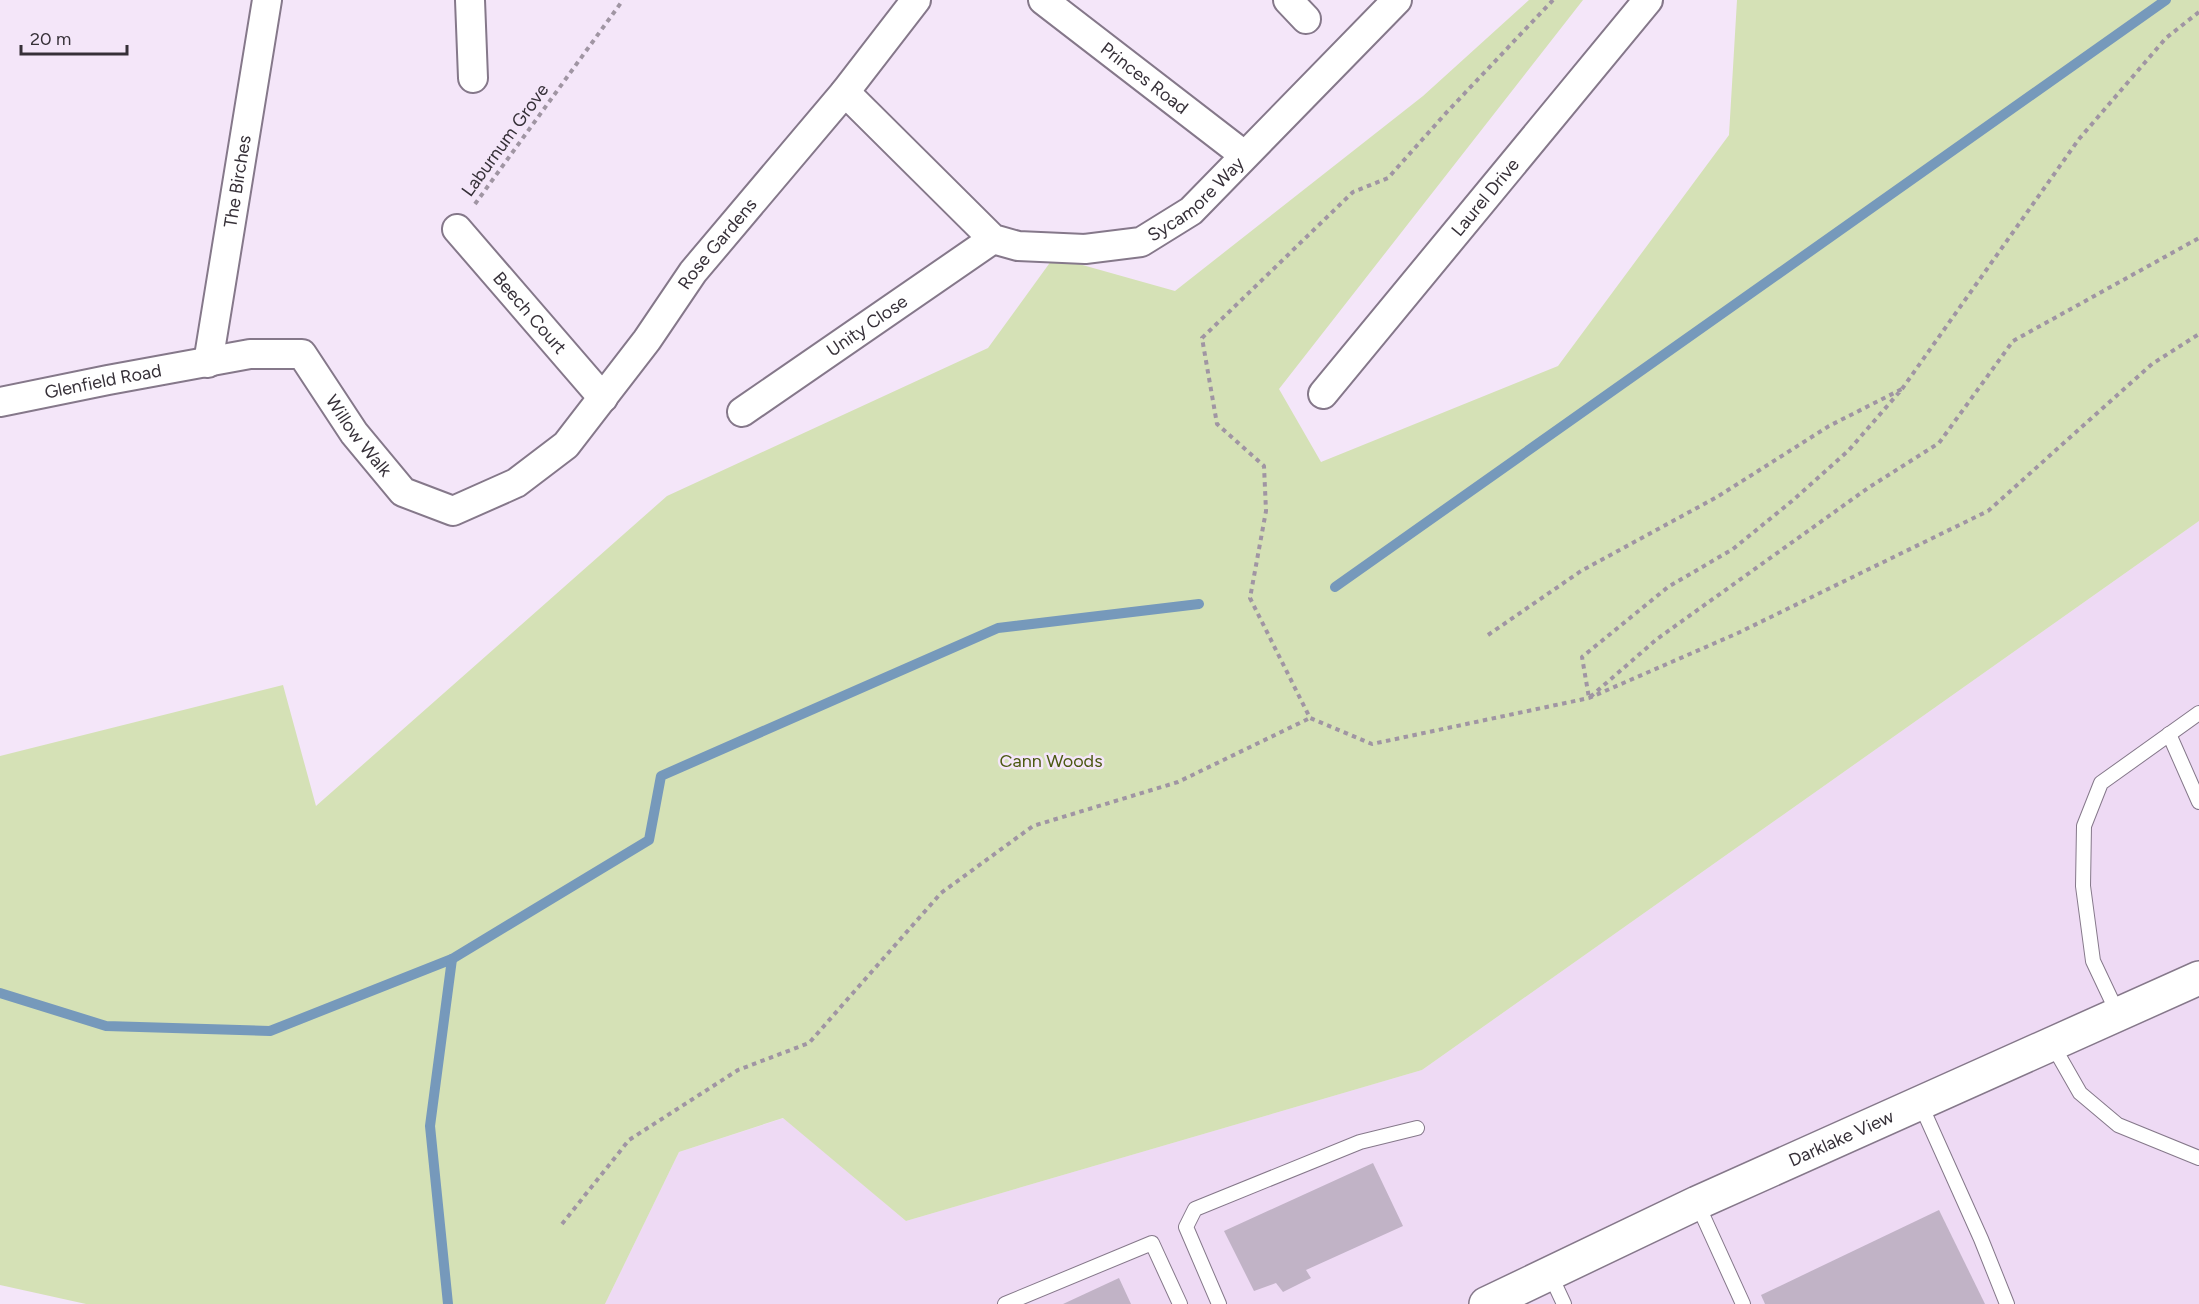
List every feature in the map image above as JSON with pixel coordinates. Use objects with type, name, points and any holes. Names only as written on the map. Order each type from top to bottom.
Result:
[{"type":"street","name":"The Birches","points":[[208,363],[267,0]]},
{"type":"street","points":[[470,0],[473,78]]},
{"type":"street","name":"Rose Gardens","points":[[516,483],[566,444],[647,339],[693,272],[845,92],[916,0]]},
{"type":"street","name":"Princes Road","points":[[1042,0],[1244,155]]},
{"type":"street","name":"Sycamore Way","points":[[993,239],[1018,246],[1085,249],[1141,242],[1191,211],[1397,0]]},
{"type":"street","name":"Laurel Drive","points":[[1323,394],[1648,0]]},
{"type":"street","points":[[845,92],[993,239]]},
{"type":"street","name":"Beech Court","points":[[457,229],[603,398]]},
{"type":"street","name":"Unity Close","points":[[742,412],[993,239]]},
{"type":"street","name":"Willow Walk","points":[[208,363],[250,354],[302,354],[354,433],[403,492],[453,511],[516,483]]},
{"type":"street","name":"Glenfield Road","points":[[0,402],[208,363]]},
{"type":"street","name":"Darklake View","points":[[1486,1304],[1697,1203],[2199,978]]},
{"type":"lane","points":[[2118,1014],[2093,961],[2083,886],[2084,826],[2101,783],[2199,713]]},
{"type":"lane","points":[[2169,734],[2199,802]]},
{"type":"lane","points":[[2052,1044],[2080,1093],[2118,1125],[2199,1158]]},
{"type":"lane","points":[[1920,1103],[1981,1239],[2007,1304]]},
{"type":"lane","points":[[1219,1304],[1186,1227],[1196,1209],[1360,1142],[1417,1128]]},
{"type":"lane","points":[[1697,1203],[1743,1304]]},
{"type":"lane","points":[[1005,1304],[1152,1243],[1180,1304]]},
{"type":"lane","points":[[1550,1275],[1564,1304]]},
{"type":"path","name":"Laburnum Grove","points":[[457,229],[623,0]]},
{"type":"path","points":[[1553,0],[1388,178],[1353,192],[1202,338],[1217,424],[1264,466],[1266,511],[1251,598],[1310,718],[1372,744],[1588,698],[1738,633],[1988,511],[2152,364],[2199,334]]},
{"type":"path","points":[[1588,698],[1582,657],[1668,587],[1733,549],[1849,450],[1902,389],[2079,139],[2166,38],[2199,12]]},
{"type":"path","points":[[1588,698],[1658,639],[1868,488],[1939,443],[2013,341],[2199,237]]},
{"type":"path","points":[[1488,635],[1581,571],[1717,497],[1829,426],[1902,389]]},
{"type":"path","points":[[562,1224],[629,1140],[738,1070],[809,1043],[941,893],[1033,826],[1178,782],[1310,718]]},
{"type":"shaded area","points":[[2199,521],[2199,1304],[605,1304],[679,1152],[784,1118],[906,1221],[1422,1070]]},
{"type":"green space","name":"Cann Woods","points":[[1529,0],[1583,0],[1279,389],[1321,462],[1558,366],[1729,135],[1737,0],[2199,0],[2199,521],[1422,1070],[906,1221],[783,1118],[679,1152],[605,1304],[86,1304],[0,1285],[0,756],[283,685],[316,806],[667,496],[988,348],[1054,257],[1175,291],[1423,96]]},
{"type":"building","points":[[1373,1163],[1403,1226],[1306,1270],[1311,1278],[1283,1292],[1276,1283],[1254,1291],[1224,1231]]},
{"type":"building","points":[[1939,1210],[1985,1304],[1765,1304],[1761,1295]]},
{"type":"building","points":[[1119,1278],[1131,1304],[1063,1304]]},
{"type":"waterway","points":[[1335,587],[2166,0]]},
{"type":"waterway","points":[[0,993],[106,1026],[270,1031],[452,959],[649,840],[661,776],[998,628],[1199,604]]},
{"type":"waterway","points":[[448,1304],[430,1126],[452,959]]}]
